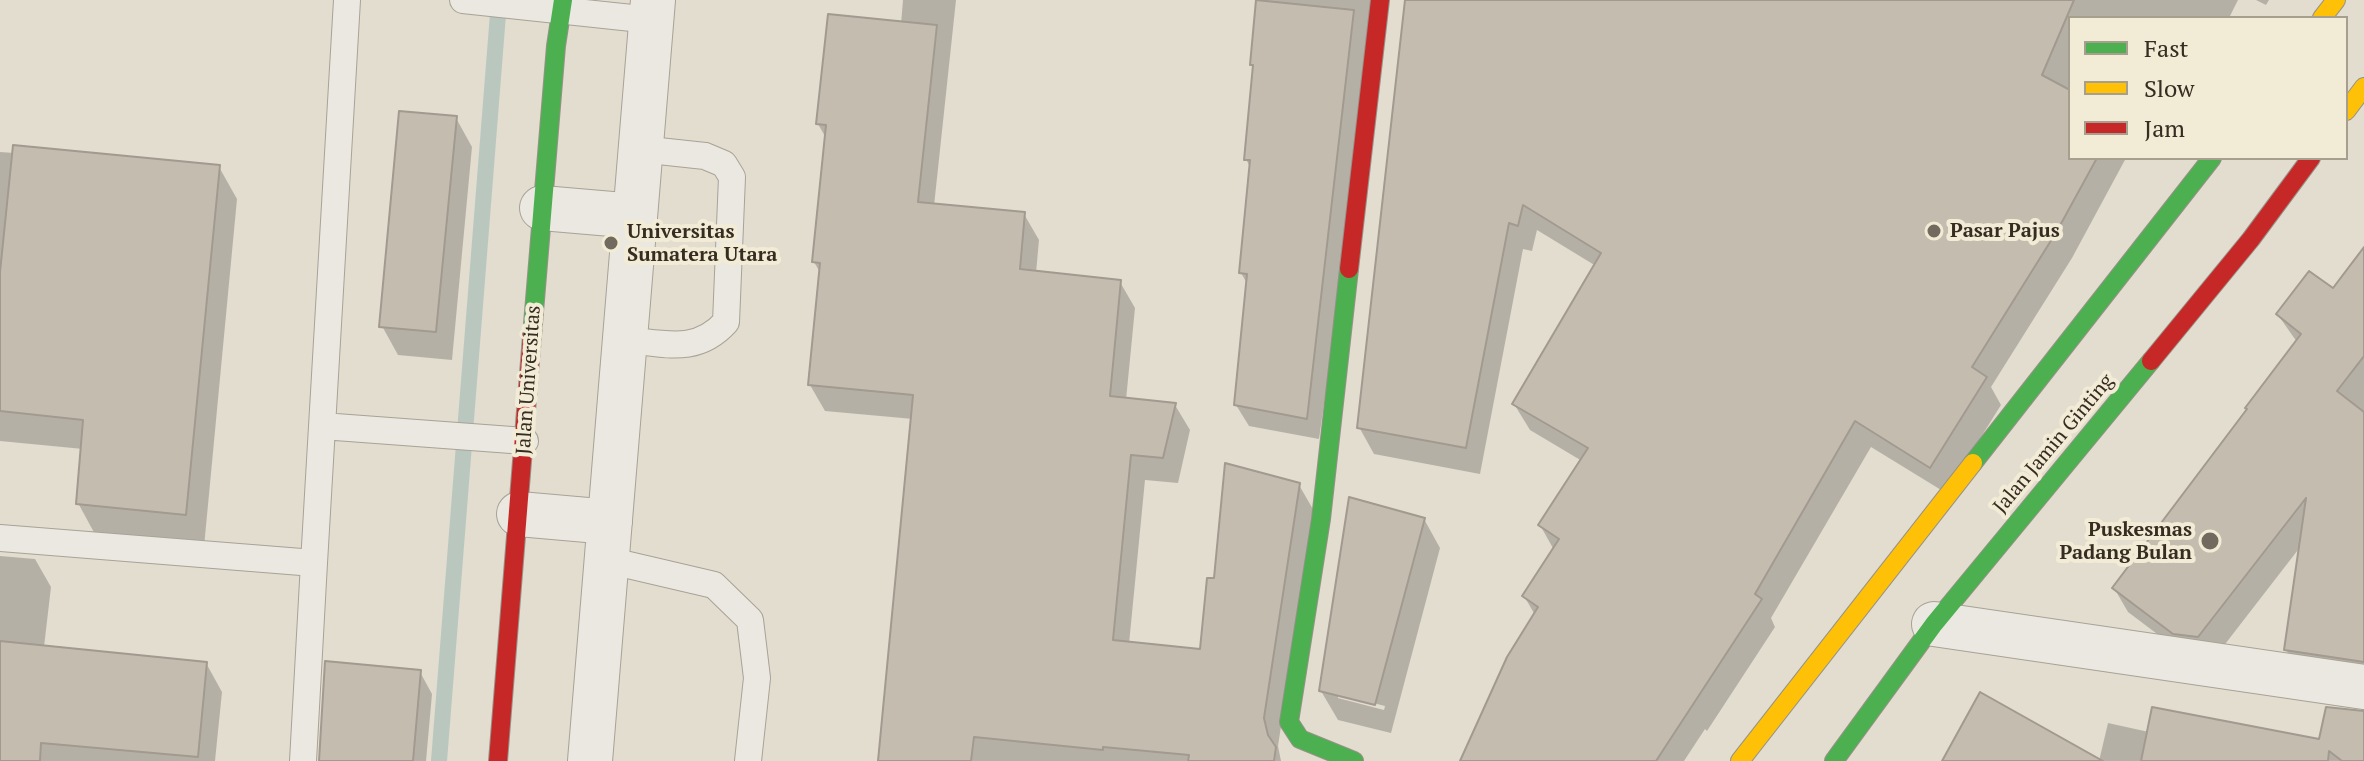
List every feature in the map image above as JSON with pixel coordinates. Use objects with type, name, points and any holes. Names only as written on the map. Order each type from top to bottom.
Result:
[{"type":"main road","points":[[1354,761],[1300,739],[1289,722],[1321,519],[1380,0]]},
{"type":"main road","points":[[2324,16],[2336,0]]},
{"type":"main road","name":"Jalan Universitas","points":[[498,761],[542,208],[562,6]]},
{"type":"main road","points":[[2348,108],[2364,87]]},
{"type":"main road","points":[[1740,761],[2210,160]]},
{"type":"main road","name":"Jalan Jamin Ginting","points":[[1834,761],[1934,624],[2251,239],[2310,160]]},
{"type":"street","points":[[590,761],[652,10]]},
{"type":"street","points":[[542,208],[635,216]]},
{"type":"street","points":[[519,514],[608,541]]},
{"type":"street","points":[[1934,624],[2364,687]]},
{"type":"lane","points":[[303,761],[347,0]]},
{"type":"lane","points":[[463,0],[652,10]]},
{"type":"lane","points":[[624,340],[689,345],[713,336],[726,322],[732,177],[724,164],[705,156],[640,149]]},
{"type":"lane","points":[[322,426],[525,441]]},
{"type":"lane","points":[[0,538],[314,563]]},
{"type":"lane","points":[[608,541],[714,585],[750,620],[757,678],[748,761]]},
{"type":"building","points":[[1256,0],[1354,10],[1307,419],[1234,405],[1247,274],[1239,273],[1250,160],[1244,160]]},
{"type":"building","points":[[1405,0],[2074,0],[2042,75],[2068,89],[2068,160],[2096,160],[2057,231],[1972,367],[1987,377],[1930,468],[1855,421],[1755,594],[1762,599],[1656,761],[1460,761],[1507,657],[1538,607],[1522,596],[1559,539],[1538,525],[1588,448],[1512,404],[1601,253],[1523,205],[1518,226],[1509,223],[1466,448],[1357,428]]},
{"type":"building","points":[[828,14],[937,25],[918,202],[1025,212],[1020,269],[1121,280],[1110,396],[1176,403],[1163,458],[1131,455],[1113,640],[1200,649],[1207,578],[1214,578],[1225,463],[1300,483],[1264,718],[1268,735],[1276,747],[1274,761],[1188,761],[1189,755],[974,737],[971,761],[878,761],[913,395],[808,385],[820,263],[812,262],[826,125],[816,124]]},
{"type":"building","points":[[399,111],[457,116],[436,332],[379,327]]},
{"type":"building","points":[[13,145],[220,165],[186,515],[76,504],[83,420],[0,411],[0,272]]},
{"type":"building","points":[[2364,247],[2364,356],[2337,391],[2364,412],[2364,662],[2284,650],[2306,498],[2198,637],[2173,634],[2112,588],[2301,334],[2276,314],[2309,271],[2333,288]]},
{"type":"building","points":[[1349,497],[1425,518],[1375,705],[1319,691]]},
{"type":"building","points":[[0,641],[207,662],[198,757],[41,743],[40,761],[0,761]]},
{"type":"building","points":[[325,661],[421,670],[413,761],[319,761]]},
{"type":"building","points":[[1980,692],[2103,761],[1942,761]]},
{"type":"building","points":[[2152,707],[2319,739],[2326,707],[2364,711],[2364,761],[2342,761],[2329,751],[2328,761],[2141,761]]},
{"type":"waterway","points":[[439,761],[498,14]]},
{"type":"traffic: fast","points":[[532,336],[556,46],[563,0]]},
{"type":"traffic: fast","points":[[1973,463],[2210,160]]},
{"type":"traffic: fast","points":[[1349,269],[1321,519],[1289,722],[1300,739],[1354,761]]},
{"type":"traffic: fast","points":[[1834,761],[1934,624],[2151,361]]},
{"type":"traffic: slow","points":[[2324,16],[2336,0]]},
{"type":"traffic: slow","points":[[2348,108],[2364,87]]},
{"type":"traffic: slow","points":[[1740,761],[1973,463]]},
{"type":"traffic: jam","points":[[1349,269],[1380,0]]},
{"type":"traffic: jam","points":[[2151,361],[2251,239],[2310,160]]},
{"type":"traffic: jam","points":[[498,761],[532,336]]},
{"type":"place","name":"Pasar Pajus","points":[[1934,231]]},
{"type":"place","name":"Universitas Sumatera Utara","points":[[611,243]]},
{"type":"place","name":"Puskesmas Padang Bulan","points":[[2210,541]]}]
